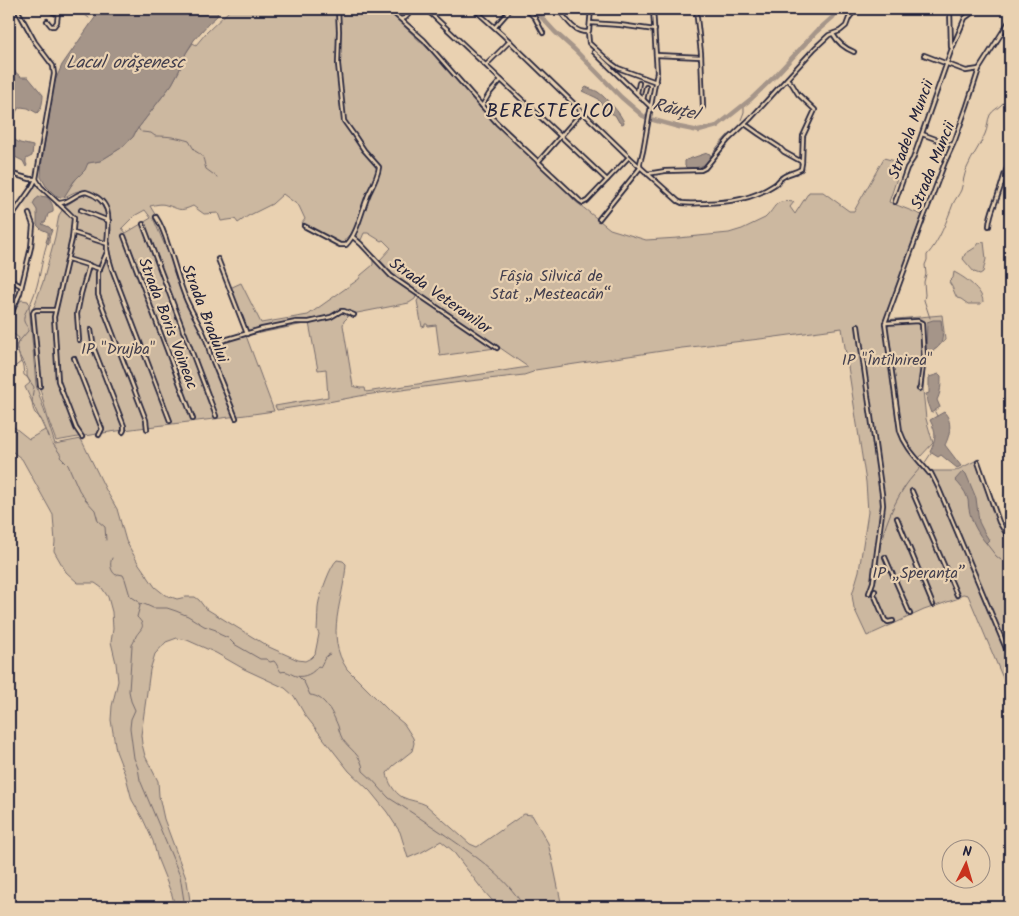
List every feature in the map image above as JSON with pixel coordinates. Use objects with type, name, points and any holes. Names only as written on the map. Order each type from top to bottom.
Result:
[{"type":"street","points":[[9,220],[36,179],[54,71],[53,66],[35,42],[16,9]]},
{"type":"street","points":[[48,10],[53,13],[64,9]]},
{"type":"street","points":[[304,226],[342,246],[348,244],[353,237],[380,167],[364,150],[344,121],[338,64],[340,31],[338,9]]},
{"type":"street","points":[[389,9],[432,48],[497,123],[582,202],[587,201],[629,157]]},
{"type":"street","points":[[401,19],[405,18],[414,9]]},
{"type":"street","points":[[426,9],[607,180]]},
{"type":"street","points":[[474,9],[510,41],[640,168],[682,203],[741,200],[754,196],[775,185],[784,176],[801,169],[803,136],[815,110],[798,94],[787,79]]},
{"type":"street","points":[[495,27],[510,9]]},
{"type":"street","points":[[526,9],[535,18],[543,33]]},
{"type":"street","points":[[558,9],[575,30],[583,33],[588,32]]},
{"type":"street","points":[[591,9],[588,32],[589,43],[611,64],[656,82]]},
{"type":"street","points":[[599,219],[640,168],[656,82],[653,9]]},
{"type":"street","points":[[696,9],[704,107]]},
{"type":"street","points":[[647,174],[658,171],[703,169],[815,48],[829,35],[846,26],[856,9]]},
{"type":"street","points":[[950,9],[951,51]]},
{"type":"street","name":"Stradela Muncii","points":[[895,202],[913,159],[951,51],[965,18],[977,9]]},
{"type":"street","points":[[47,21],[54,26],[57,22],[58,12]]},
{"type":"street","name":"Strada Muncii","points":[[885,323],[920,225],[967,106],[979,69],[1010,20]]},
{"type":"street","points":[[590,23],[655,30]]},
{"type":"street","points":[[833,34],[840,44],[854,52]]},
{"type":"street","points":[[486,66],[510,41]]},
{"type":"street","points":[[594,52],[651,107]]},
{"type":"street","points":[[656,55],[701,57]]},
{"type":"street","name":"Stradela Muncii","points":[[924,55],[966,71],[979,69]]},
{"type":"street","points":[[482,106],[501,80]]},
{"type":"street","points":[[637,94],[639,83]]},
{"type":"street","points":[[643,100],[646,87]]},
{"type":"street","points":[[538,162],[582,112]]},
{"type":"street","points":[[745,124],[784,152],[802,162]]},
{"type":"street","points":[[922,134],[952,145]]},
{"type":"street","points":[[989,226],[990,215],[1010,162]]},
{"type":"street","points":[[9,174],[30,180],[36,179]]},
{"type":"street","points":[[36,179],[74,218],[68,259],[54,317],[58,378],[76,428],[82,437]]},
{"type":"street","points":[[58,203],[65,203],[80,193],[86,192],[99,199],[105,205],[109,221],[108,244],[98,273],[98,296],[146,420],[147,429]]},
{"type":"street","points":[[81,210],[109,221]]},
{"type":"street","points":[[9,319],[16,303],[31,247],[33,222],[29,214]]},
{"type":"street","name":"Strada Bradului","points":[[156,217],[163,228],[187,301],[197,317],[236,418]]},
{"type":"street","points":[[143,224],[216,416]]},
{"type":"street","points":[[73,232],[108,244]]},
{"type":"street","name":"Strada Boris Voineac","points":[[124,236],[193,419]]},
{"type":"street","name":"Strada Veteranilor","points":[[353,237],[391,276],[497,348]]},
{"type":"street","points":[[107,251],[116,280],[170,421]]},
{"type":"street","points":[[68,259],[100,268]]},
{"type":"street","points":[[218,259],[247,334]]},
{"type":"street","points":[[79,340],[77,314],[88,265]]},
{"type":"street","points":[[9,279],[21,286]]},
{"type":"street","points":[[40,386],[33,313],[36,310],[55,310]]},
{"type":"street","points":[[208,346],[296,322],[309,322],[331,317],[341,311],[354,315]]},
{"type":"street","points":[[919,389],[924,359],[922,323],[918,321],[885,323],[900,431],[909,450],[930,473],[939,489],[1010,658]]},
{"type":"street","points":[[858,326],[883,505],[873,582],[869,593]]},
{"type":"street","points":[[91,330],[94,349],[124,426],[122,432]]},
{"type":"street","points":[[74,358],[102,429],[99,435]]},
{"type":"street","points":[[978,462],[999,522],[1010,539]]},
{"type":"street","points":[[912,491],[957,596]]},
{"type":"street","points":[[897,518],[933,605]]},
{"type":"street","points":[[885,557],[910,614]]},
{"type":"street","points":[[875,592],[874,594],[886,621],[893,621]]},
{"type":"shaded area","points":[[36,185],[44,192],[41,198],[41,208],[33,219],[23,204]]},
{"type":"green space","points":[[231,9],[386,9],[448,68],[463,86],[539,160],[575,201],[610,229],[646,240],[729,233],[765,218],[776,205],[787,201],[794,202],[790,207],[795,214],[809,192],[823,192],[849,211],[854,211],[884,158],[902,163],[889,202],[922,215],[885,320],[942,315],[945,340],[933,351],[926,353],[923,390],[926,419],[933,443],[919,458],[930,471],[955,471],[979,459],[1000,522],[1010,537],[1010,688],[1002,676],[968,595],[958,596],[959,598],[924,610],[867,636],[854,608],[852,595],[859,571],[868,512],[866,482],[842,328],[682,348],[535,370],[524,375],[365,395],[277,410],[275,406],[328,397],[326,369],[318,370],[309,323],[250,335],[230,288],[241,283],[261,323],[308,315],[359,279],[373,265],[373,260],[390,277],[414,293],[415,299],[409,303],[347,315],[348,317],[344,321],[343,325],[353,386],[365,388],[366,392],[528,367],[394,275],[380,260],[391,248],[383,240],[381,241],[368,233],[364,233],[361,240],[349,235],[340,243],[302,223],[305,219],[299,206],[283,194],[272,204],[238,223],[235,219],[221,221],[218,213],[204,214],[193,206],[181,210],[164,204],[158,204],[150,206],[156,216],[153,218],[175,269],[173,270],[180,288],[208,342],[245,333],[274,411],[110,432],[56,441],[39,385],[32,312],[43,282],[59,215],[65,206],[81,196],[93,197],[104,208],[111,231],[109,210],[98,196],[80,191],[64,196],[88,163],[100,161],[121,148],[133,137],[172,84],[186,53],[193,43],[196,45]],"holes":[[[145,210],[151,218],[126,233],[122,228],[134,216]]]},
{"type":"green space","points":[[984,242],[986,259],[983,272],[980,274],[974,272],[963,259],[965,254],[979,243]]},
{"type":"green space","points":[[954,272],[968,281],[980,293],[983,302],[981,304],[968,304],[957,298],[949,282],[953,278]]},
{"type":"green space","points":[[420,297],[495,348],[440,356],[436,325],[428,326],[425,324],[422,327],[417,301]]},
{"type":"green space","points":[[22,300],[28,301],[29,304],[36,385],[55,444],[81,439],[117,509],[126,541],[155,587],[165,595],[177,599],[195,597],[205,608],[269,647],[298,660],[305,661],[315,654],[319,634],[317,630],[318,604],[326,579],[334,563],[337,560],[343,561],[346,564],[345,577],[336,630],[340,656],[347,669],[404,724],[413,738],[412,751],[387,773],[392,786],[402,797],[426,805],[470,844],[477,847],[524,814],[532,815],[548,843],[562,907],[498,907],[452,850],[441,841],[408,858],[400,832],[387,812],[370,791],[349,771],[305,715],[294,696],[285,688],[244,669],[216,653],[187,640],[177,638],[166,642],[155,654],[150,670],[141,735],[145,756],[158,781],[164,819],[187,881],[191,907],[175,907],[153,841],[132,800],[116,751],[111,720],[118,681],[111,642],[113,629],[112,612],[108,597],[102,588],[95,583],[78,583],[66,572],[54,551],[53,515],[22,459],[9,449],[9,423],[29,439],[45,430],[25,387],[30,383],[27,370],[16,349],[19,338],[9,331],[9,322]]},
{"type":"water","name":"Lacul orăşenesc","points":[[101,9],[222,9],[194,40],[172,84],[133,137],[121,148],[100,161],[88,163],[85,170],[74,181],[64,197],[60,197],[55,195],[46,186],[41,177],[52,93],[62,65]]},
{"type":"water","points":[[9,63],[11,70],[21,77],[28,77],[43,95],[41,107],[37,113],[28,108],[21,107],[17,111],[13,123],[11,138],[20,143],[33,146],[32,156],[26,159],[26,167],[23,161],[9,154]]},
{"type":"water","points":[[586,87],[597,91],[605,98],[617,111],[624,123],[619,122],[615,115],[606,111],[597,98],[582,91]]},
{"type":"water","points":[[707,153],[710,154],[711,158],[703,165],[691,168],[685,166],[686,160]]},
{"type":"water","points":[[40,196],[47,197],[53,208],[53,212],[48,214],[46,221],[42,224],[52,230],[49,244],[46,242],[48,232],[37,225],[37,210],[33,204]]},
{"type":"water","points":[[941,320],[942,341],[937,348],[926,353],[927,322]]},
{"type":"water","points":[[939,374],[941,376],[941,385],[937,400],[940,407],[931,413],[926,394],[929,393],[929,377]]},
{"type":"water","points":[[944,412],[950,424],[945,445],[961,466],[957,468],[941,455],[938,457],[930,452],[935,436],[930,420]]},
{"type":"water","points":[[963,471],[976,498],[979,522],[989,540],[986,543],[973,523],[966,495],[955,480]]},
{"type":"waterway","points":[[78,9],[89,18]]},
{"type":"waterway","name":"Răuțel","points":[[534,9],[621,97],[643,116],[699,131],[717,126],[751,99],[833,17],[838,9]]},
{"type":"waterway","points":[[1010,64],[1008,70],[1010,75]]},
{"type":"waterway","points":[[930,318],[924,300],[927,255],[939,237],[961,190],[971,159],[987,129],[990,115],[1006,99],[1009,92],[1010,77]]},
{"type":"waterway","points":[[741,120],[744,105]]},
{"type":"waterway","points":[[142,132],[189,141],[195,151],[202,157],[206,169],[217,177]]},
{"type":"waterway","points":[[711,156],[728,135]]},
{"type":"waterway","points":[[9,371],[21,362],[16,345],[28,331],[24,316],[35,293],[47,243]]},
{"type":"waterway","points":[[21,362],[24,375],[34,387],[32,400],[35,413],[41,419],[51,442]]},
{"type":"waterway","points":[[9,375],[14,382],[9,387]]},
{"type":"waterway","points":[[935,412],[937,416]]},
{"type":"waterway","points":[[53,444],[61,455],[60,457],[68,465],[79,490],[95,510],[98,521],[105,527],[106,540]]},
{"type":"waterway","points":[[924,464],[932,452]]},
{"type":"waterway","points":[[871,592],[878,572],[881,545],[889,518],[902,491],[921,467]]},
{"type":"waterway","points":[[986,543],[1001,560]]},
{"type":"waterway","points":[[112,558],[113,572],[116,575],[123,575],[130,596],[138,601],[140,606],[137,617],[142,623],[141,629],[132,645],[129,691],[135,710],[130,728],[134,758],[140,780],[180,876],[185,907]]},
{"type":"waterway","points":[[139,603],[153,608],[167,608],[188,616],[204,626],[216,630],[234,644],[260,659],[266,659],[270,662],[274,661],[281,672],[305,676],[314,671],[318,666],[320,667],[325,658],[330,654]]},
{"type":"waterway","points":[[298,676],[304,682],[310,695],[320,699],[328,706],[342,738],[361,761],[363,771],[389,798],[487,865],[516,895],[524,907]]},
{"type":"district","name":"BERESTECICO","points":[[550,110]]},
{"type":"park label","name":"Fâșia Silvică de Stat „Mesteacăn“","points":[[551,284]]},
{"type":"park label","name":"IP \"Drujba\"","points":[[118,348]]},
{"type":"park label","name":"IP \"Întîlnirea\"","points":[[887,359]]},
{"type":"park label","name":"IP „Speranța”","points":[[919,572]]}]
